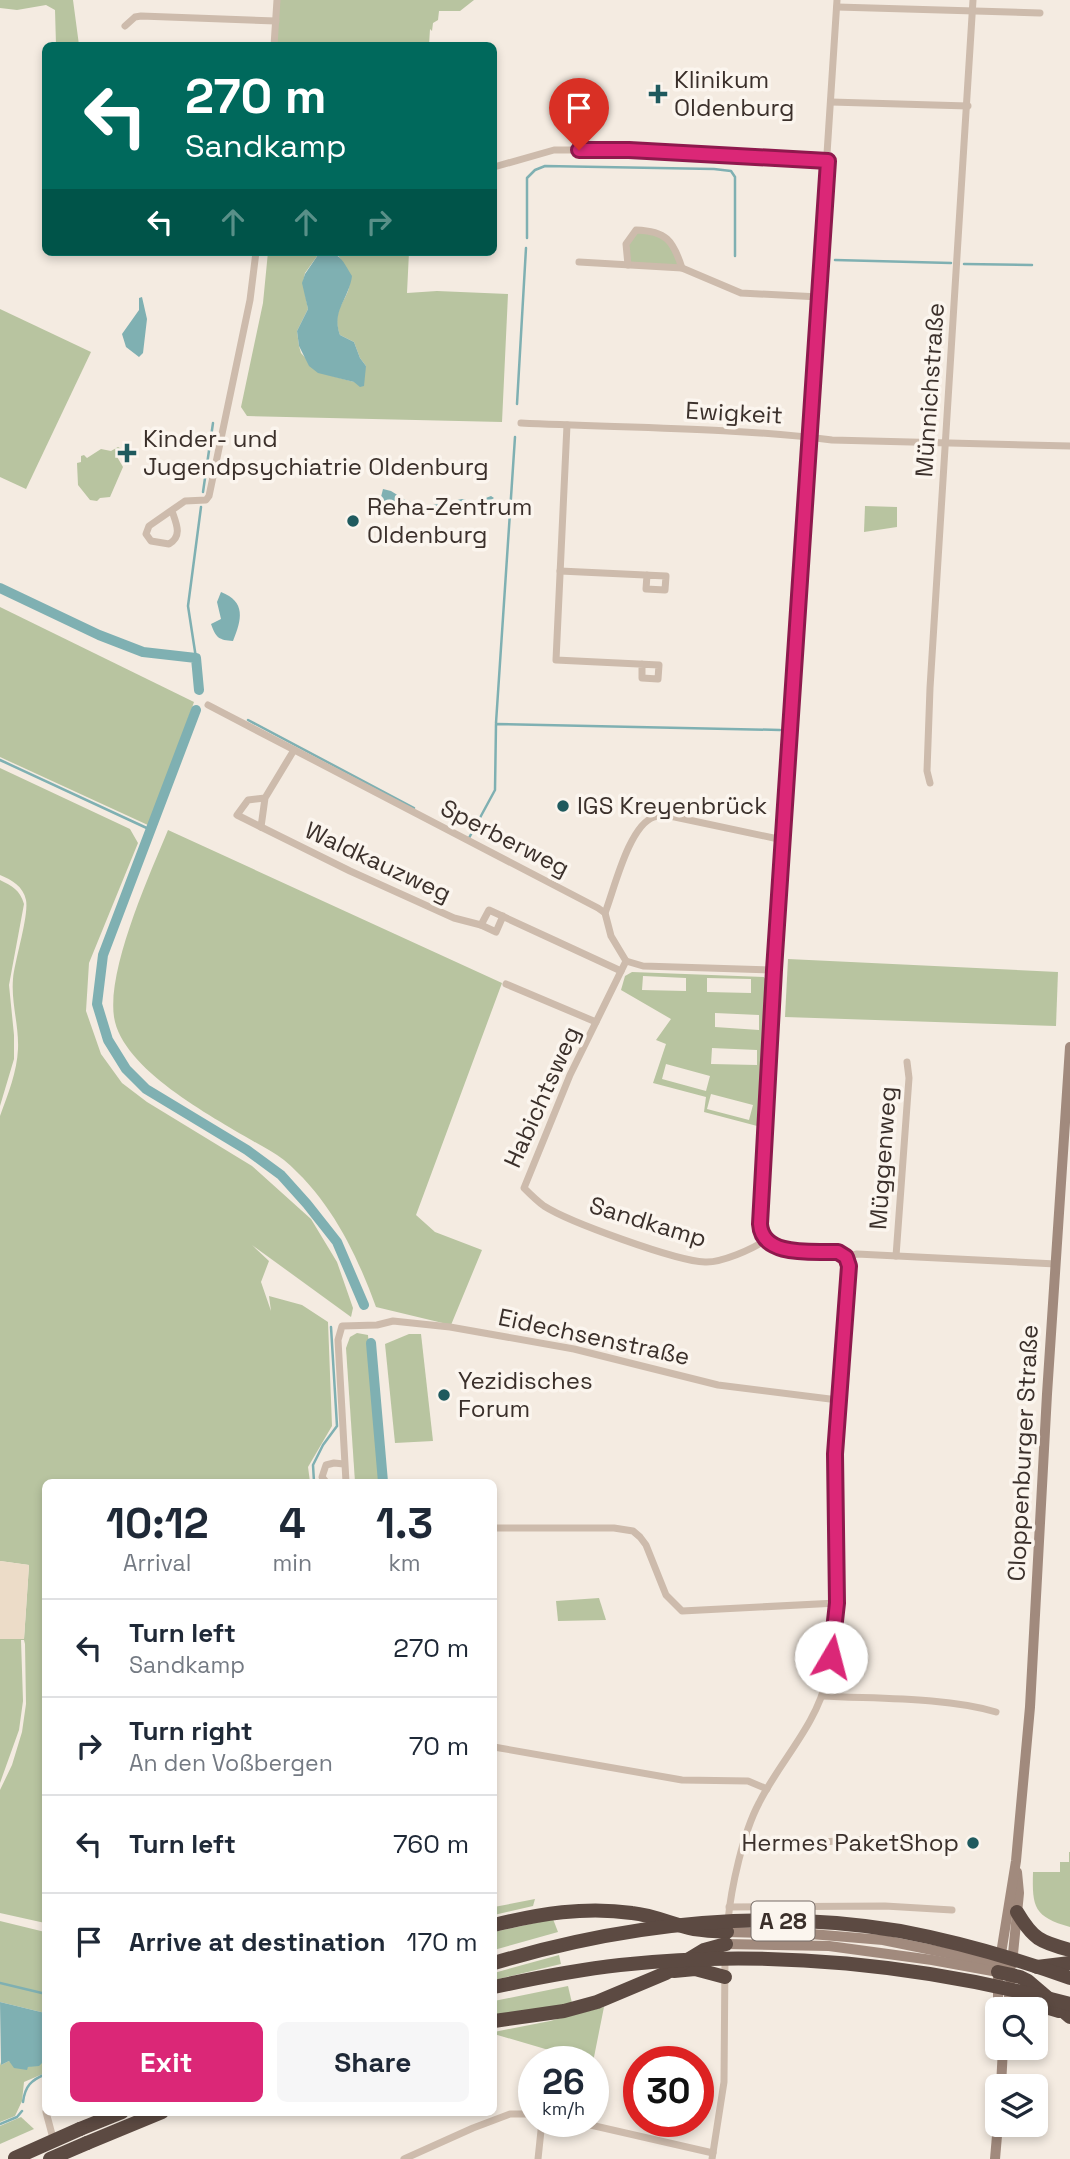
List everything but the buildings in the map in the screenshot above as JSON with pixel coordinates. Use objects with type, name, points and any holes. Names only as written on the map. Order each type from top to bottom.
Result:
[{"type":"highway","points":[[497,1924],[529,1916],[610,1910],[649,1916],[726,1938]]},
{"type":"highway","points":[[1017,1912],[1036,1939],[1070,1950]]},
{"type":"highway","name":"A 28","points":[[497,1962],[551,1946],[649,1928],[722,1922],[807,1921],[898,1931],[949,1941],[987,1950],[1070,1978]]},
{"type":"highway","points":[[497,2021],[565,2011],[624,1992],[666,1973],[726,1938]]},
{"type":"highway","name":"A 28","points":[[497,1986],[550,1975],[620,1965],[690,1960],[769,1960],[920,1973],[1011,1989],[1069,2012]]},
{"type":"highway","points":[[1005,1969],[1070,1963]]},
{"type":"highway","points":[[666,1973],[695,1969],[725,1977]]},
{"type":"highway","points":[[1005,1969],[1028,1981],[1069,2012]]},
{"type":"highway","points":[[1048,2007],[1069,2012]]},
{"type":"highway","points":[[14,2158],[112,2116]]},
{"type":"highway","points":[[50,2159],[152,2116]]},
{"type":"main road","name":"Cloppenburger Straße","points":[[1007,1997],[1005,1969],[1032,1681],[1047,1394],[1070,1047]]},
{"type":"main road","points":[[1056,1264],[1070,1265]]},
{"type":"main road","name":"Cloppenburger Straße","points":[[1000,1997],[1017,1912],[1019,1893],[1016,1861]]},
{"type":"main road","points":[[726,1938],[811,1934],[858,1937],[933,1949],[1005,1969]]},
{"type":"main road","points":[[995,2159],[997,2137]]},
{"type":"street","points":[[274,42],[276,0]]},
{"type":"street","name":"Münnichstraße","points":[[930,783],[927,771],[930,702],[973,0]]},
{"type":"street","points":[[609,2130],[713,2156],[724,2082],[726,1938],[729,1907],[751,1820],[767,1789],[806,1729],[822,1696],[835,1637],[838,1400],[849,1266],[846,1257],[838,1252],[779,1248],[765,1240],[760,1224],[837,4],[1040,13]]},
{"type":"street","points":[[125,26],[135,17],[141,16],[276,21]]},
{"type":"street","points":[[831,102],[968,106]]},
{"type":"street","points":[[497,166],[554,150],[629,150],[828,161]]},
{"type":"street","points":[[628,265],[626,244],[636,230],[654,231],[672,243],[682,268]]},
{"type":"street","points":[[172,510],[178,531],[176,538],[169,544],[151,541],[146,534],[147,529],[172,510],[185,501],[206,500],[209,496],[250,300],[256,256]]},
{"type":"street","points":[[579,262],[682,268],[741,293],[819,296]]},
{"type":"street","name":"Ewigkeit","points":[[521,423],[690,429],[832,440],[1070,446]]},
{"type":"street","points":[[567,425],[556,660],[642,664]]},
{"type":"street","points":[[560,571],[647,575]]},
{"type":"street","name":"Sperberweg","points":[[208,705],[605,913]]},
{"type":"street","name":"Waldkauzweg","points":[[261,827],[265,798],[294,750]]},
{"type":"street","name":"Waldkauzweg","points":[[265,798],[248,800],[237,815],[350,871],[454,918],[481,925]]},
{"type":"street","points":[[774,970],[643,966],[626,961],[611,936],[605,913],[632,841],[641,826],[654,816],[670,816],[783,840]]},
{"type":"street","points":[[503,916],[496,932],[481,925],[489,910],[503,916],[621,971]]},
{"type":"street","name":"Habichtsweg","points":[[524,1188],[570,1074],[626,961]]},
{"type":"street","name":"Habichtsweg","points":[[506,984],[596,1022]]},
{"type":"street","name":"Müggenweg","points":[[896,1256],[909,1078],[907,1062]]},
{"type":"street","name":"Sandkamp","points":[[524,1188],[544,1206],[565,1216],[687,1259],[715,1262],[765,1240]]},
{"type":"street","points":[[846,1257],[857,1254],[1056,1264]]},
{"type":"street","name":"Eidechsenstraße","points":[[344,1464],[338,1340],[342,1326],[377,1325],[393,1321],[450,1327],[574,1349],[718,1385],[838,1400]]},
{"type":"street","points":[[324,1479],[323,1470],[326,1465],[334,1463],[344,1464],[346,1479]]},
{"type":"street","points":[[497,1528],[614,1528],[633,1531],[646,1545],[666,1595],[682,1611],[837,1603]]},
{"type":"street","points":[[822,1696],[942,1703],[979,1707],[996,1712]]},
{"type":"street","points":[[497,1748],[682,1780],[748,1781],[767,1789]]},
{"type":"street","points":[[745,1842],[773,1845],[870,1839]]},
{"type":"street","points":[[729,1907],[885,1906],[952,1910]]},
{"type":"street","points":[[404,2159],[473,2128],[510,2114],[518,2114]]},
{"type":"street","points":[[47,2116],[59,2159]]},
{"type":"street","points":[[538,2159],[540,2137]]},
{"type":"green space","points":[[0,0],[73,0],[79,42],[56,42],[55,10],[46,5],[17,10],[0,8]]},
{"type":"green space","points":[[277,0],[474,0],[460,11],[439,11],[438,20],[433,23],[432,31],[430,29],[429,42],[274,42]]},
{"type":"green space","points":[[636,230],[662,235],[667,239],[682,268],[628,265],[626,244]]},
{"type":"green space","points":[[268,256],[317,256],[305,273],[303,282],[308,309],[297,331],[301,353],[318,372],[354,382],[366,366],[354,342],[340,335],[337,324],[338,314],[350,284],[349,276],[338,256],[409,256],[407,293],[437,291],[508,294],[502,422],[247,416],[241,407],[263,303]]},
{"type":"green space","points":[[0,309],[91,352],[26,489],[0,477]]},
{"type":"green space","points":[[118,447],[125,451],[124,454],[116,455],[123,467],[110,497],[90,500],[78,485],[77,463],[81,462],[81,456],[87,458],[101,449],[111,451]]},
{"type":"green space","points":[[865,506],[897,507],[897,527],[864,532]]},
{"type":"green space","points":[[0,607],[194,702],[150,826],[0,757]]},
{"type":"green space","points":[[0,768],[130,829],[138,843],[89,963],[86,1011],[101,1054],[122,1083],[147,1102],[252,1166],[311,1219],[337,1262],[353,1308],[351,1317],[252,1245],[269,1261],[261,1282],[271,1311],[269,1296],[302,1305],[328,1322],[332,1426],[308,1467],[310,1479],[42,1479],[42,1922],[0,1913],[0,1790],[12,1765],[22,1732],[26,1704],[25,1644],[24,1640],[21,1640],[23,1701],[19,1730],[0,1783],[0,1639],[24,1639],[29,1565],[0,1561],[0,1116],[12,1083],[17,1058],[13,979],[24,927],[26,900],[20,887],[0,875]]},
{"type":"green space","points":[[168,830],[502,983],[416,1215],[435,1232],[482,1250],[451,1325],[376,1307],[360,1266],[340,1228],[300,1175],[277,1155],[171,1089],[133,1055],[121,1036],[114,1017],[117,974],[131,923]]},
{"type":"green space","points":[[0,880],[15,889],[24,904],[9,985],[14,1059],[0,1106]]},
{"type":"green space","points":[[788,959],[1058,972],[1056,1026],[785,1017]]},
{"type":"green space","points":[[632,972],[764,977],[768,984],[761,1127],[704,1112],[706,1097],[653,1083],[666,1044],[656,1040],[671,1019],[621,990],[625,976]],"holes":[[[643,976],[686,978],[686,991],[642,990]],[[707,978],[751,979],[751,993],[707,992]],[[715,1013],[759,1015],[759,1030],[715,1027]],[[712,1048],[757,1050],[757,1065],[711,1064]],[[666,1064],[710,1076],[706,1091],[662,1079]],[[711,1094],[753,1105],[749,1120],[707,1109]]]},
{"type":"green space","points":[[357,1333],[368,1335],[379,1479],[355,1479],[346,1348],[350,1337]]},
{"type":"green space","points":[[409,1334],[421,1334],[433,1441],[395,1443],[385,1344]]},
{"type":"green space","points":[[599,1598],[606,1620],[558,1621],[556,1601]]},
{"type":"green space","points":[[1069,1852],[1070,1927],[1042,1914],[1033,1894],[1033,1872],[1060,1872],[1060,1862],[1069,1862]]},
{"type":"green space","points":[[535,1899],[533,1906],[497,1914],[497,1906]]},
{"type":"green space","points":[[553,1919],[558,1932],[497,1949],[497,1931]]},
{"type":"green space","points":[[0,1921],[42,1931],[42,2012],[0,2002]]},
{"type":"green space","points":[[559,1955],[561,1964],[497,1979],[497,1972]]},
{"type":"green space","points":[[568,1986],[572,2003],[497,2016],[497,2000]]},
{"type":"green space","points":[[604,2007],[596,2046],[535,2046],[497,2035],[497,2031]]},
{"type":"green space","points":[[9,2061],[23,2069],[42,2062],[42,2074],[24,2082],[22,2101],[15,2116],[0,2122],[0,2062],[1,2065]]},
{"type":"green space","points":[[21,2117],[34,2129],[0,2144],[0,2126]]},
{"type":"shaded area","points":[[0,1561],[29,1565],[24,1639],[0,1639]]},
{"type":"water","points":[[317,256],[338,256],[352,276],[339,312],[338,327],[340,335],[354,342],[366,366],[364,386],[318,373],[309,366],[299,346],[297,331],[308,309],[302,283]]},
{"type":"water","points":[[142,297],[147,319],[143,353],[139,357],[126,347],[122,334],[139,310],[139,298]]},
{"type":"water","points":[[383,489],[407,501],[428,506],[462,499],[475,502],[491,496],[494,498],[460,508],[395,508],[392,505],[382,508],[379,505]]},
{"type":"water","points":[[221,592],[235,601],[240,612],[233,641],[219,637],[211,624],[221,619],[217,602]]},
{"type":"water","points":[[0,2002],[42,2012],[42,2063],[28,2067],[27,2070],[14,2068],[9,2061],[1,2065]]},
{"type":"waterway","points":[[527,238],[527,178],[535,170],[545,166],[714,169],[731,171],[735,177],[735,256]]},
{"type":"waterway","points":[[517,404],[526,248]]},
{"type":"waterway","points":[[835,260],[951,263]]},
{"type":"waterway","points":[[964,264],[1032,265]]},
{"type":"waterway","points":[[203,492],[213,423]]},
{"type":"waterway","points":[[496,723],[515,437]]},
{"type":"waterway","points":[[196,658],[188,606],[201,507]]},
{"type":"waterway","points":[[0,588],[99,635],[143,652],[196,658],[199,690]]},
{"type":"waterway","points":[[196,710],[103,955],[97,1004],[108,1040],[126,1069],[146,1089],[247,1150],[281,1175],[307,1204],[337,1242],[364,1305]]},
{"type":"waterway","points":[[248,720],[414,808]]},
{"type":"waterway","points":[[469,838],[495,790],[496,724],[780,730]]},
{"type":"waterway","points":[[0,760],[151,830]]},
{"type":"waterway","points":[[314,1479],[313,1465],[337,1426],[331,1327]]},
{"type":"waterway","points":[[371,1343],[383,1479]]},
{"type":"waterway","points":[[0,1983],[42,1993]]},
{"type":"waterway","points":[[23,2102],[30,2084],[42,2076]]},
{"type":"waterway","points":[[0,2124],[17,2117],[22,2111]]},
{"type":"place","name":"Klinikum Oldenburg","points":[[658,94]]},
{"type":"place","name":"Kinder- und Jugendpsychiatrie Oldenburg","points":[[127,453]]},
{"type":"place","name":"Reha-Zentrum Oldenburg","points":[[353,521]]},
{"type":"place","name":"IGS Kreyenbrück","points":[[563,806]]},
{"type":"place","name":"Yezidisches Forum","points":[[444,1395]]},
{"type":"place","name":"Hermes PaketShop","points":[[973,1843]]},
{"type":"route","points":[[579,150],[629,150],[828,161],[774,970],[760,1229],[762,1236],[774,1246],[838,1252],[846,1257],[849,1266],[835,1454],[837,1603],[831,1657]]}]
